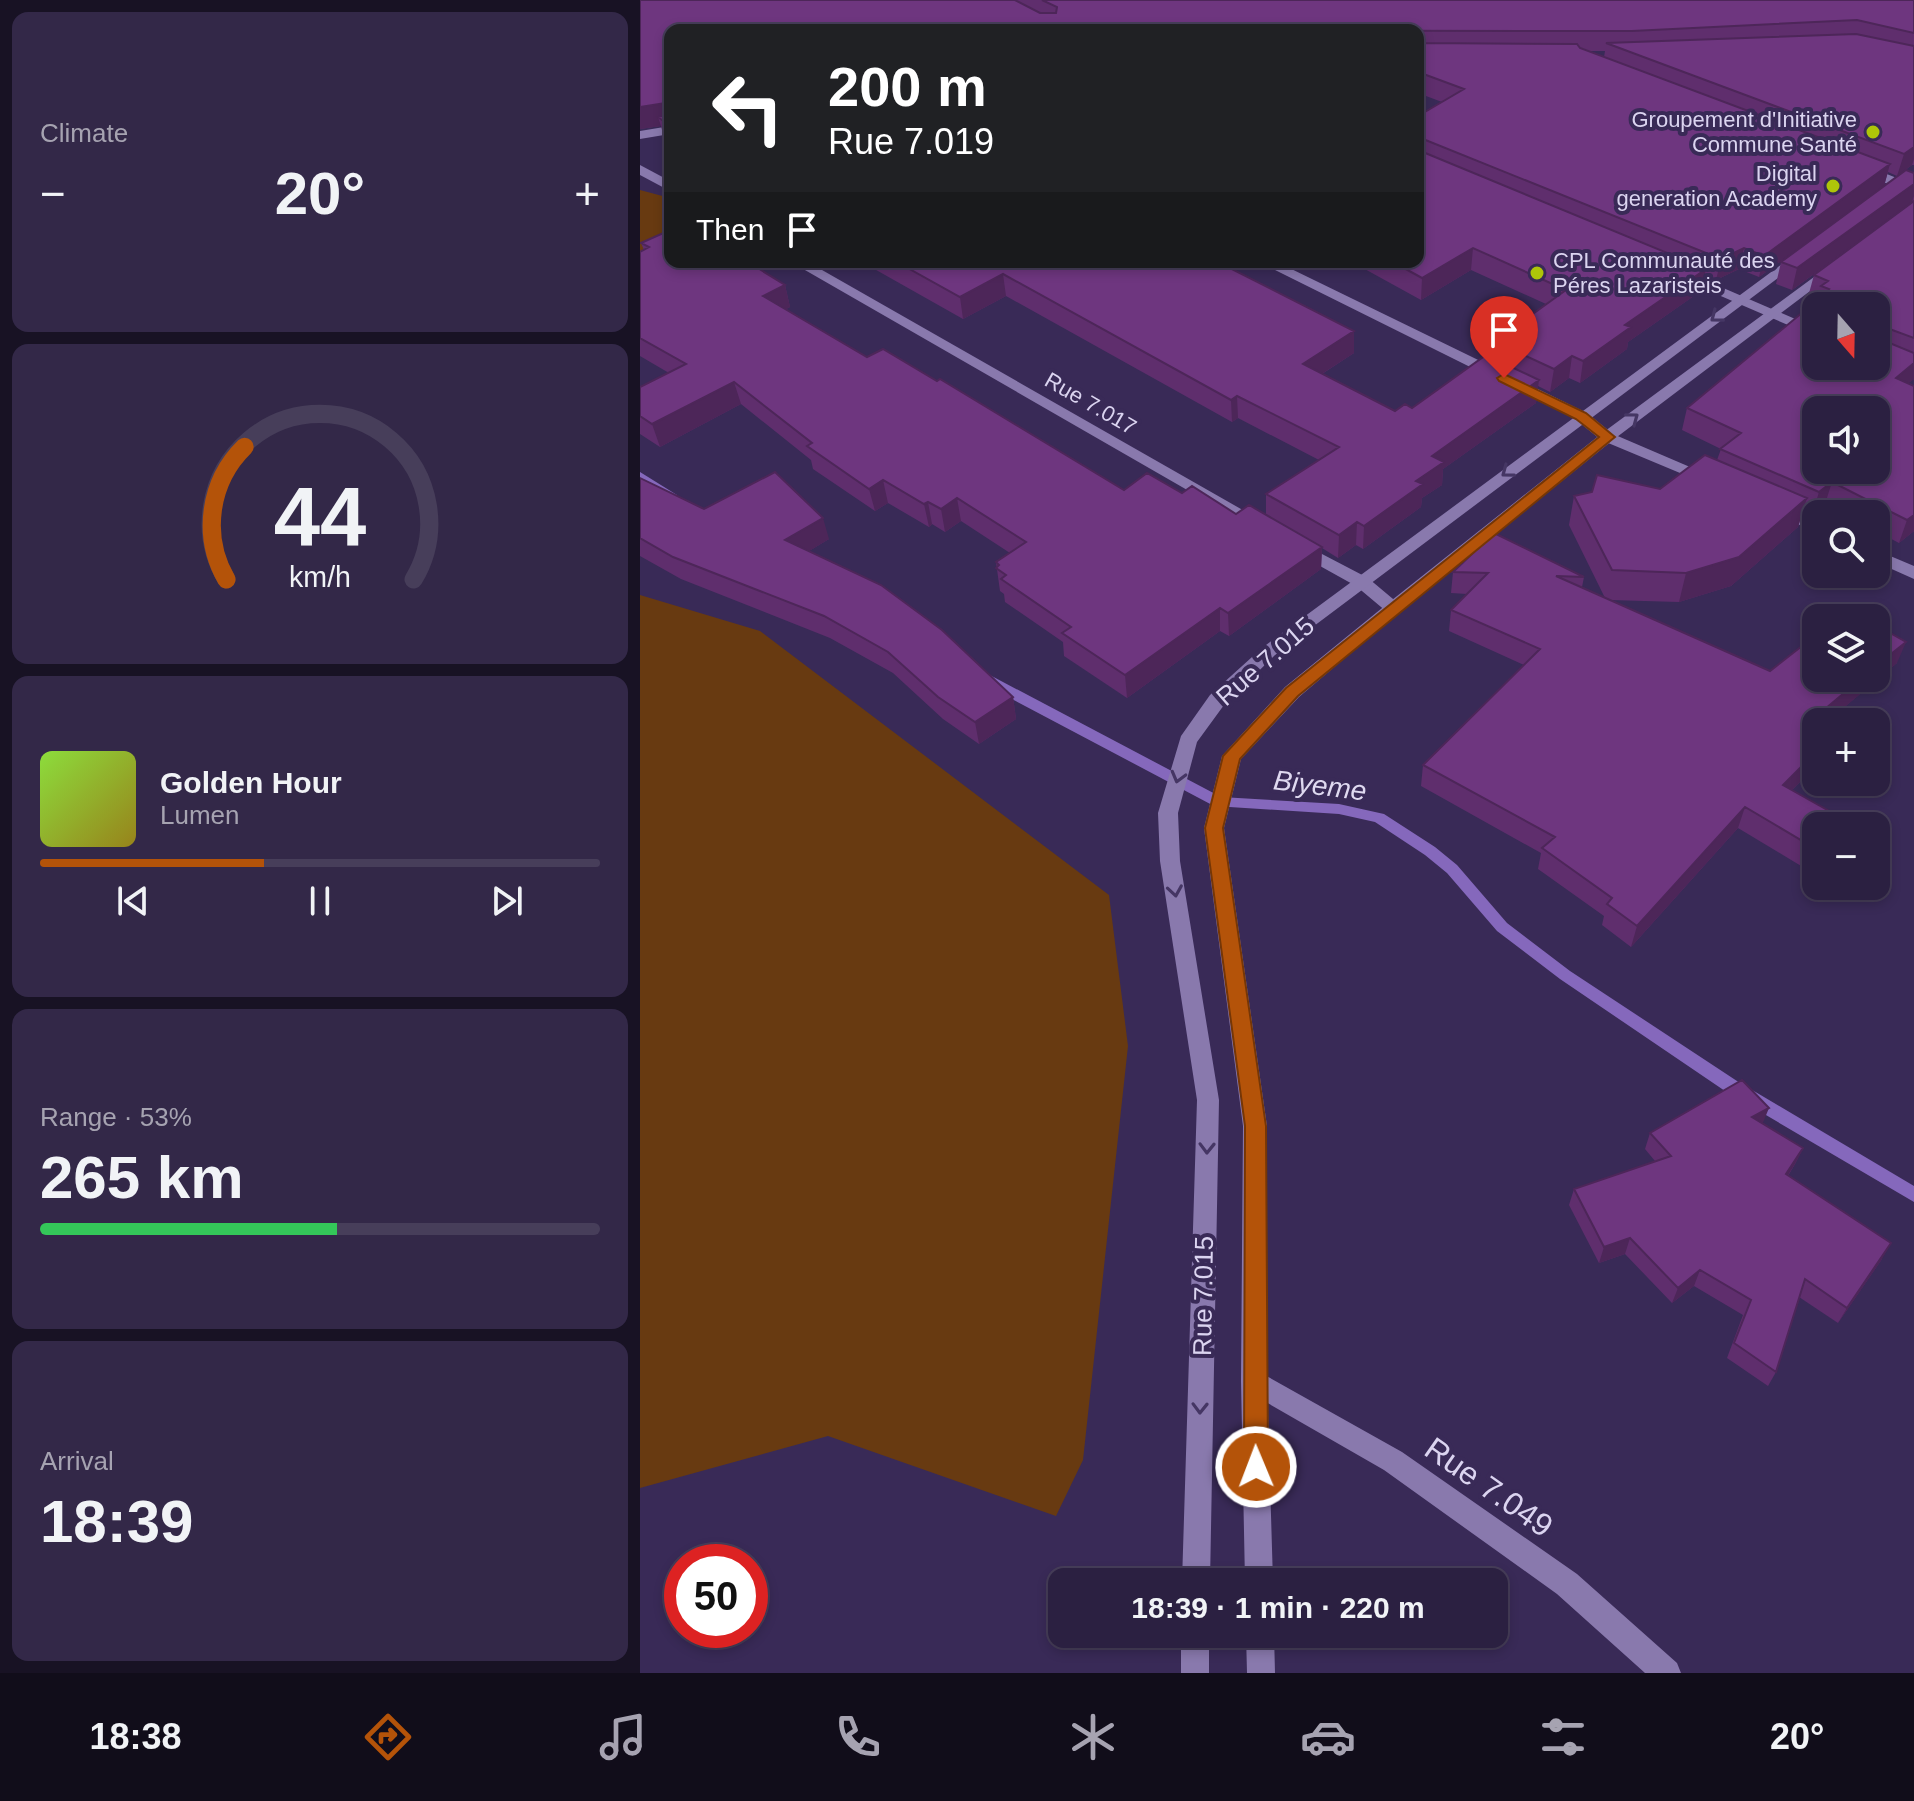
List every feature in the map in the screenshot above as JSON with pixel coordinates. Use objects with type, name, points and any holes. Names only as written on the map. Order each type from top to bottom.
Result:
[{"type":"main road","points":[[640,135],[664,131]]},
{"type":"main road","points":[[1846,163],[1900,188],[1914,171]]},
{"type":"main road","points":[[640,169],[664,183]]},
{"type":"main road","name":"Rue 7.015","points":[[1196,1568],[1208,1100],[1170,861],[1168,813],[1188,741],[1217,700],[1268,652],[1814,245]]},
{"type":"main road","name":"Rue 7.015","points":[[1259,1568],[1254,1381],[1255,1126],[1214,828],[1232,756],[1292,692],[1393,608],[1607,437],[1851,255]]},
{"type":"main road","name":"Rue 7.017","points":[[809,268],[1362,582],[1393,608]]},
{"type":"main road","points":[[1278,268],[1581,416],[1607,437],[1723,484]]},
{"type":"main road","points":[[1667,268],[1740,299],[1768,316],[1802,328]]},
{"type":"main road","points":[[1764,502],[1802,520]]},
{"type":"main road","points":[[1890,562],[1914,573]]},
{"type":"main road","name":"Rue 7.049","points":[[1254,1381],[1393,1461],[1567,1584],[1667,1673]]},
{"type":"main road","points":[[1195,1648],[1195,1673]]},
{"type":"main road","points":[[1260,1648],[1261,1673]]},
{"type":"shaded area","points":[[640,190],[664,196],[664,249],[640,257]]},
{"type":"shaded area","points":[[640,595],[760,631],[1109,895],[1128,1046],[1083,1460],[1056,1516],[828,1436],[640,1488]]},
{"type":"building","points":[[640,0],[1015,0],[1040,13],[1056,13],[1057,7],[1042,0],[1914,0],[1914,33],[1857,20],[1632,31],[1424,31],[1424,24],[664,24],[664,103],[640,107]]},
{"type":"building","points":[[1856,34],[1914,46],[1914,147],[1904,154],[1606,43]]},
{"type":"building","points":[[1424,43],[1577,44],[1580,48],[1890,164],[1764,256],[1744,248],[1721,259],[1424,139],[1424,112],[1464,89],[1424,74]]},
{"type":"building","points":[[1424,152],[1706,269],[1625,325],[1631,327],[1583,361],[1572,356],[1554,369],[1500,344],[1518,331],[1512,329],[1566,290],[1473,248],[1422,278],[1404,268],[1424,268]]},
{"type":"building","points":[[1906,170],[1914,173],[1914,184],[1797,268],[1781,262]]},
{"type":"building","points":[[1914,201],[1914,338],[1890,329],[1890,292],[1826,292],[1829,289],[1821,286],[1828,281],[1814,275]]},
{"type":"building","points":[[664,233],[664,268],[758,268],[785,285],[763,296],[867,357],[883,349],[937,381],[940,379],[1124,490],[1147,473],[1182,493],[1192,486],[1236,514],[1249,505],[1322,547],[1228,613],[1220,608],[1125,675],[1062,633],[1071,627],[1001,579],[1006,575],[996,568],[999,565],[996,562],[1026,542],[957,498],[941,509],[928,502],[924,504],[883,480],[869,489],[807,446],[812,443],[734,382],[652,424],[640,416],[640,387],[686,364],[640,338],[640,252],[649,247],[641,243]]},
{"type":"building","points":[[908,268],[1230,268],[1354,331],[1303,364],[1395,411],[1405,404],[1412,408],[1486,355],[1539,380],[1432,456],[1444,462],[1416,481],[1423,484],[1364,526],[1357,522],[1339,535],[1266,494],[1339,447],[1237,396],[1231,400],[1003,274],[960,297]]},
{"type":"building","points":[[1802,313],[1802,380],[1890,380],[1890,343],[1914,353],[1914,363],[1896,378],[1914,386],[1914,515],[1907,520],[1890,511],[1890,500],[1868,500],[1836,484],[1890,484],[1890,396],[1802,396],[1802,484],[1829,484],[1819,492],[1720,449],[1741,433],[1687,408]]},
{"type":"building","points":[[1705,455],[1807,498],[1739,557],[1686,573],[1612,570],[1574,496],[1592,492],[1597,475],[1660,489]]},
{"type":"building","points":[[775,472],[823,518],[785,540],[881,585],[942,630],[1013,697],[975,722],[938,697],[888,652],[824,616],[673,557],[640,538],[640,478],[704,509]]},
{"type":"building","points":[[1494,533],[1584,577],[1556,576],[1770,671],[1802,646],[1802,692],[1845,692],[1826,708],[1802,708],[1802,766],[1783,785],[1831,812],[1802,812],[1802,841],[1745,807],[1637,926],[1607,904],[1612,898],[1542,848],[1555,837],[1423,765],[1540,649],[1451,610],[1488,573],[1453,572]]},
{"type":"building","points":[[1890,633],[1906,642],[1890,655]]},
{"type":"building","points":[[1742,1080],[1769,1108],[1752,1117],[1803,1148],[1786,1174],[1891,1243],[1847,1308],[1805,1279],[1776,1372],[1734,1343],[1751,1300],[1700,1270],[1678,1288],[1630,1238],[1604,1247],[1574,1189],[1671,1156],[1650,1133]]},
{"type":"waterway","name":"Biyeme","points":[[640,475],[673,498]]},
{"type":"waterway","name":"Biyeme","points":[[986,677],[1219,802],[1339,809],[1379,818],[1452,869],[1502,927],[1565,975],[1731,1086],[1914,1195]]},
{"type":"place","name":"Groupement d'Initiative Commune Santé","points":[[1873,132]]},
{"type":"place","name":"Digital generation Academy","points":[[1833,186]]},
{"type":"place","name":"CPL Communauté des Péres Lazaristeis","points":[[1537,273]]},
{"type":"route","points":[[1256,1467],[1255,1126],[1214,828],[1232,756],[1292,692],[1607,437],[1581,416],[1504,378]]}]
